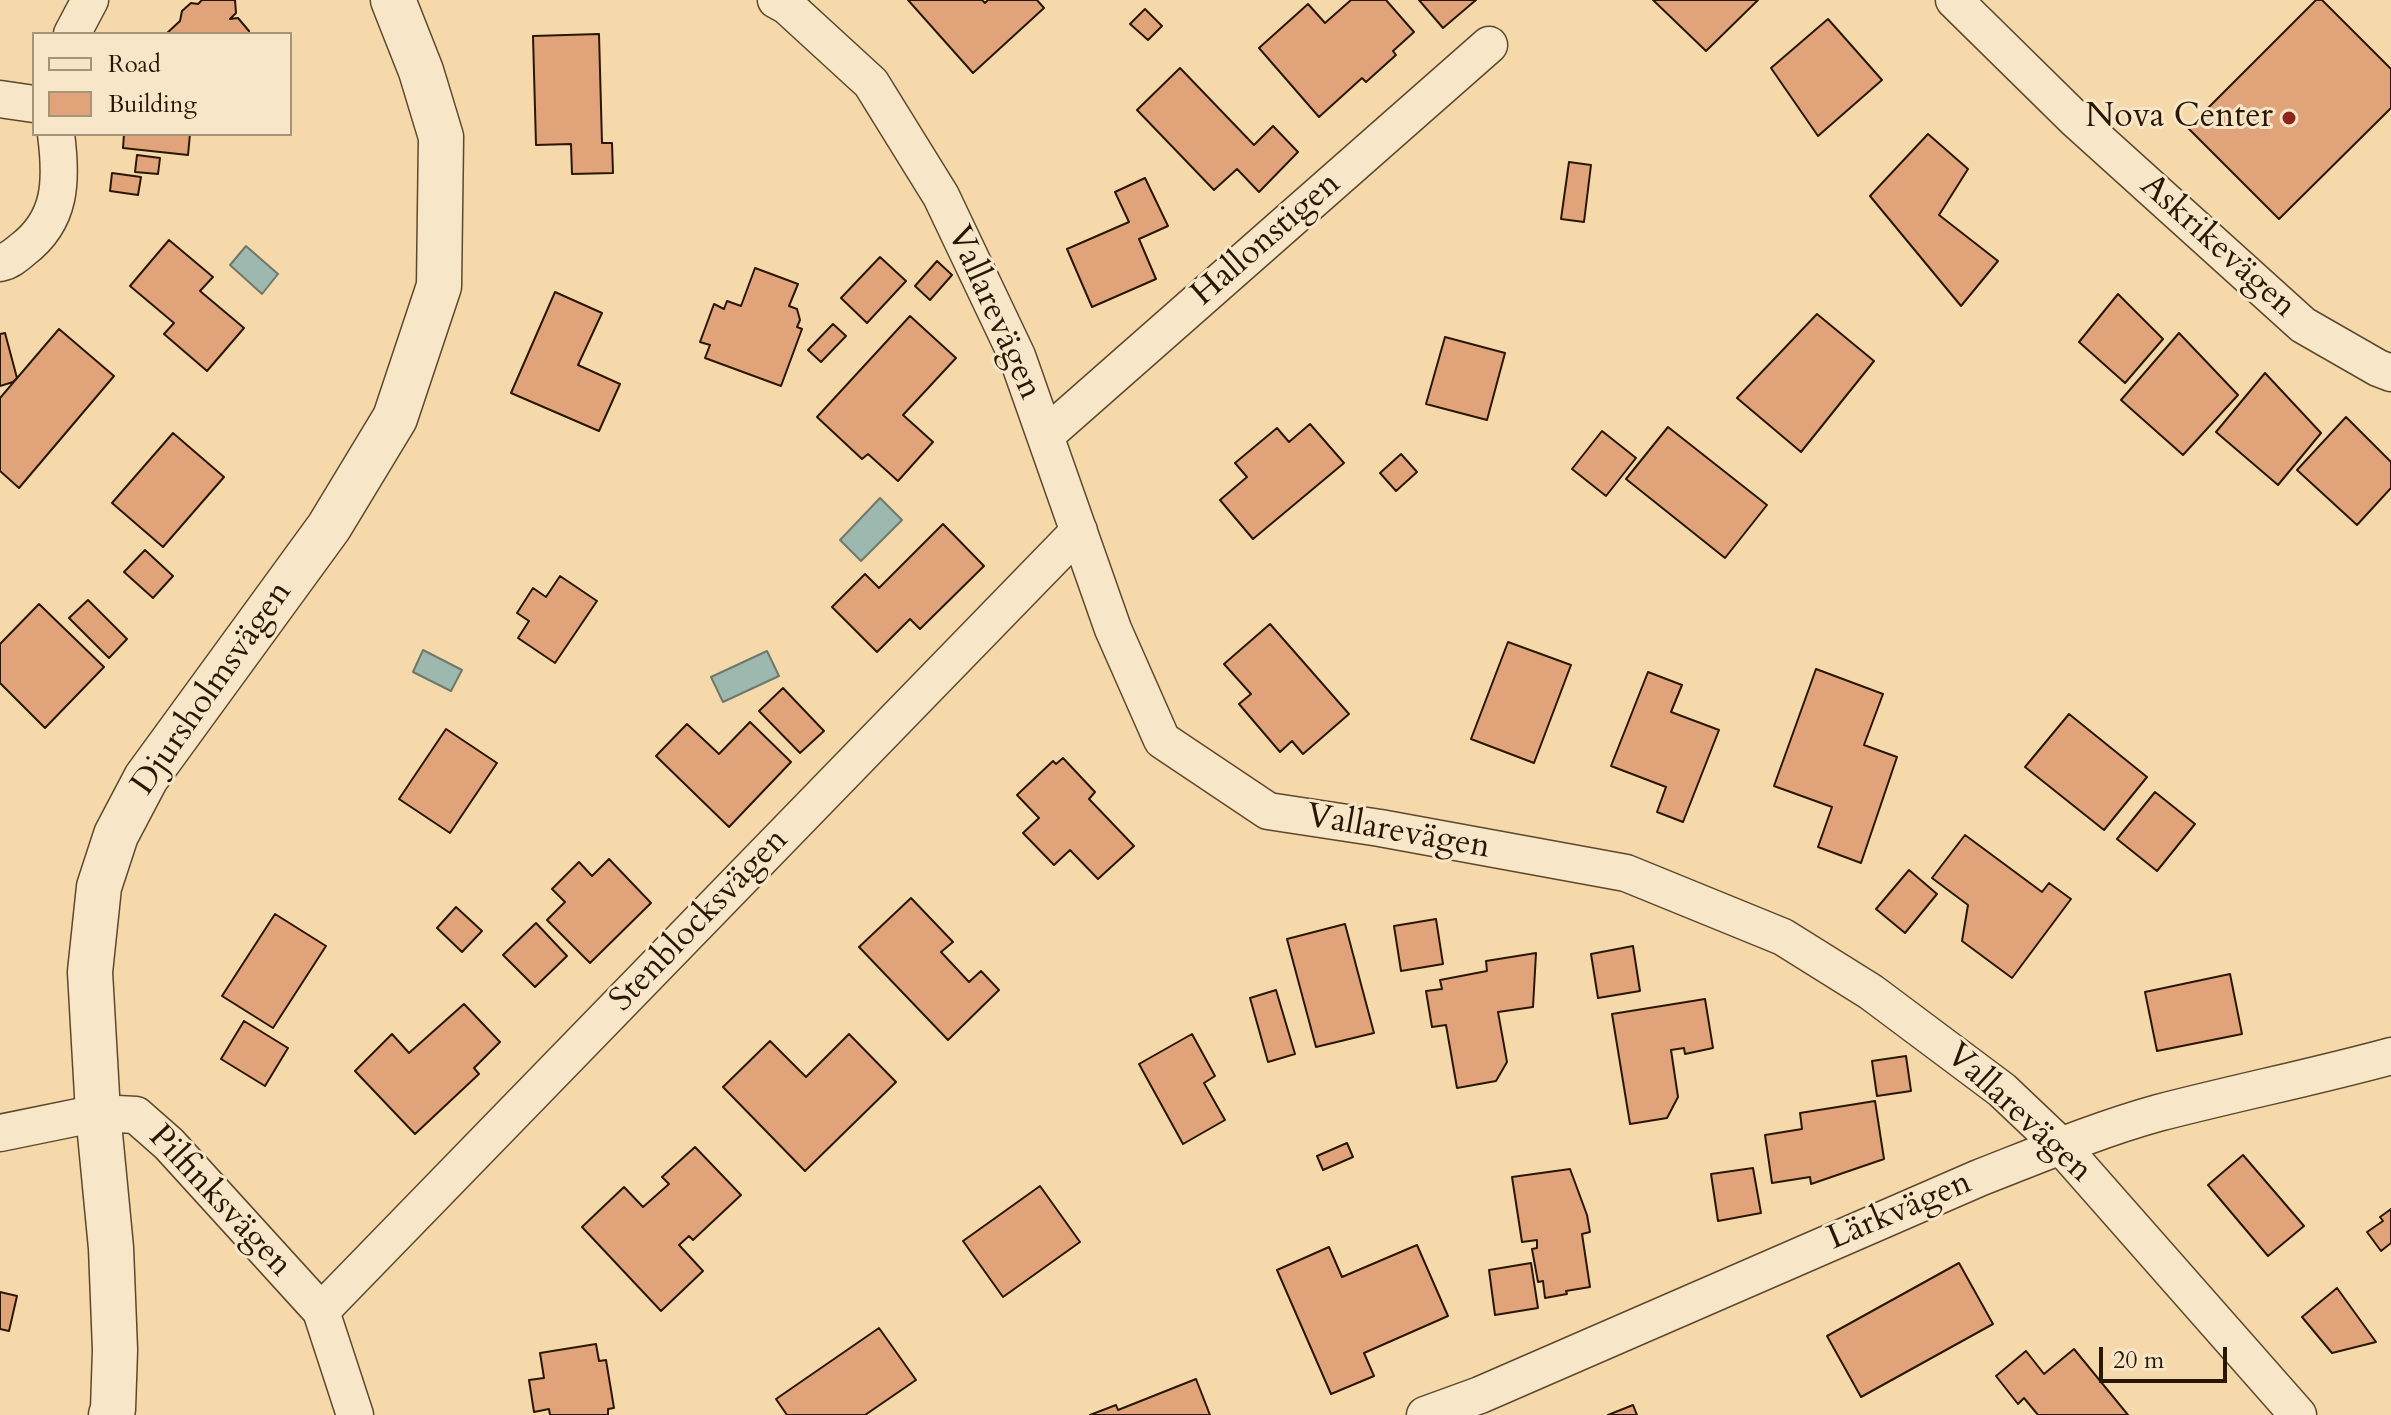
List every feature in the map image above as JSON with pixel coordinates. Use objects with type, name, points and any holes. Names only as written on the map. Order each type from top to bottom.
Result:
[{"type":"street","points":[[73,32],[90,0]]},
{"type":"street","name":"Djursholmsvägen","points":[[111,1415],[115,1335],[111,1248],[98,1113],[90,972],[99,887],[116,835],[146,778],[329,527],[395,418],[439,286],[441,137],[421,71],[393,0]]},
{"type":"street","name":"Vallarevägen","points":[[776,0],[787,6],[871,83],[941,196],[1017,356],[1113,629],[1162,740],[1268,811],[1626,873],[1783,937],[1871,992],[2002,1090],[2061,1146],[2298,1415]]},
{"type":"street","name":"Askrikevägen","points":[[1954,0],[2076,120],[2303,325],[2391,373]]},
{"type":"street","name":"Hallonstigen","points":[[1046,435],[1489,45]]},
{"type":"street","points":[[0,99],[32,104]]},
{"type":"street","points":[[0,263],[37,239],[55,206],[61,167],[56,136]]},
{"type":"street","name":"Stenblocksvägen","points":[[321,1311],[1079,531]]},
{"type":"street","name":"Lärkvägen","points":[[1425,1415],[1487,1405],[1979,1178],[2061,1146],[2156,1114],[2391,1056]]},
{"type":"street","name":"Pilfinksvägen","points":[[0,1133],[98,1113],[136,1115],[169,1144],[321,1311],[355,1415]]},
{"type":"water","points":[[246,246],[278,274],[262,294],[230,265]]},
{"type":"water","points":[[880,498],[902,520],[861,561],[840,540]]},
{"type":"water","points":[[423,650],[462,670],[451,691],[413,672]]},
{"type":"water","points":[[767,651],[779,676],[723,702],[711,677]]},
{"type":"building","points":[[202,0],[235,0],[236,13],[230,19],[238,18],[249,32],[168,32],[180,21],[182,11],[191,3],[198,4]]},
{"type":"building","points":[[908,0],[982,0],[985,3],[988,0],[1037,0],[1044,8],[973,73]]},
{"type":"building","points":[[1351,0],[1386,0],[1414,32],[1393,51],[1396,55],[1366,82],[1362,78],[1319,117],[1259,48],[1308,4],[1325,23]]},
{"type":"building","points":[[1419,0],[1476,0],[1443,28]]},
{"type":"building","points":[[1653,0],[1758,0],[1706,51]]},
{"type":"building","name":"Nova Center","points":[[2316,0],[2322,0],[2391,69],[2391,108],[2279,219],[2188,128]]},
{"type":"building","points":[[1145,9],[1162,26],[1148,40],[1130,24]]},
{"type":"building","points":[[1828,19],[1882,80],[1818,136],[1771,68]]},
{"type":"building","points":[[599,34],[602,143],[612,143],[613,173],[572,174],[571,144],[536,145],[533,36]]},
{"type":"building","points":[[1180,68],[1254,145],[1273,126],[1298,152],[1259,192],[1237,169],[1214,190],[1137,110]]},
{"type":"building","points":[[1928,134],[1968,169],[1939,215],[1998,261],[1961,306],[1870,196]]},
{"type":"building","points":[[124,136],[190,136],[188,155],[123,148]]},
{"type":"building","points":[[137,155],[160,158],[158,174],[135,172]]},
{"type":"building","points":[[1569,162],[1591,165],[1584,222],[1561,219]]},
{"type":"building","points":[[112,173],[141,177],[138,195],[110,191]]},
{"type":"building","points":[[1145,178],[1168,226],[1139,239],[1156,279],[1092,307],[1067,249],[1129,222],[1115,192]]},
{"type":"building","points":[[169,240],[213,277],[200,291],[244,328],[207,371],[164,334],[174,323],[130,286]]},
{"type":"building","points":[[880,257],[906,281],[867,323],[841,298]]},
{"type":"building","points":[[937,261],[952,275],[930,300],[915,286]]},
{"type":"building","points":[[755,268],[798,284],[789,306],[797,309],[800,320],[797,327],[802,329],[781,386],[705,358],[710,345],[700,342],[714,304],[724,309],[727,301],[741,306]]},
{"type":"building","points":[[555,292],[602,313],[578,365],[620,384],[599,431],[511,393]]},
{"type":"building","points":[[2118,294],[2163,339],[2125,383],[2079,342]]},
{"type":"building","points":[[1817,314],[1874,361],[1801,452],[1737,398]]},
{"type":"building","points":[[910,316],[956,358],[903,415],[933,442],[898,481],[868,454],[862,459],[817,417]]},
{"type":"building","points":[[833,324],[846,336],[821,362],[808,350]]},
{"type":"building","points":[[59,329],[114,376],[19,488],[0,471],[0,398]]},
{"type":"building","points":[[5,333],[17,378],[0,386],[0,334]]},
{"type":"building","points":[[2179,333],[2238,395],[2183,455],[2121,400]]},
{"type":"building","points":[[1445,337],[1505,353],[1487,420],[1426,404]]},
{"type":"building","points":[[2265,373],[2321,433],[2278,485],[2216,432]]},
{"type":"building","points":[[2346,417],[2391,462],[2391,488],[2357,525],[2297,470]]},
{"type":"building","points":[[1310,424],[1344,463],[1253,539],[1220,500],[1247,477],[1235,463],[1277,428],[1289,442]]},
{"type":"building","points":[[1668,427],[1767,505],[1725,558],[1626,479]]},
{"type":"building","points":[[1602,431],[1636,458],[1606,496],[1572,469]]},
{"type":"building","points":[[173,433],[224,477],[163,547],[112,503]]},
{"type":"building","points":[[1401,454],[1417,472],[1396,491],[1380,473]]},
{"type":"building","points":[[943,524],[984,566],[920,629],[910,619],[877,652],[832,607],[865,574],[879,588]]},
{"type":"building","points":[[145,550],[173,576],[153,598],[124,572]]},
{"type":"building","points":[[560,576],[597,601],[555,663],[518,638],[529,621],[517,613],[533,588],[546,597]]},
{"type":"building","points":[[88,600],[127,639],[109,658],[69,618]]},
{"type":"building","points":[[39,604],[104,667],[45,728],[0,683],[0,644]]},
{"type":"building","points":[[1270,624],[1349,714],[1303,754],[1292,741],[1280,752],[1239,704],[1251,694],[1224,664]]},
{"type":"building","points":[[1508,642],[1571,665],[1534,763],[1471,739]]},
{"type":"building","points":[[1816,669],[1883,694],[1864,745],[1897,757],[1861,863],[1818,847],[1832,807],[1774,786]]},
{"type":"building","points":[[1648,672],[1682,685],[1671,712],[1719,730],[1683,822],[1657,812],[1666,787],[1611,766]]},
{"type":"building","points":[[783,688],[824,731],[800,753],[759,711]]},
{"type":"building","points":[[2069,714],[2147,777],[2104,830],[2025,767]]},
{"type":"building","points":[[750,722],[791,762],[729,827],[656,756],[687,724],[719,754]]},
{"type":"building","points":[[446,729],[497,763],[450,833],[399,799]]},
{"type":"building","points":[[1063,758],[1095,792],[1089,799],[1134,846],[1098,879],[1070,850],[1054,865],[1023,833],[1039,818],[1017,795],[1053,761],[1056,764]]},
{"type":"building","points":[[2155,792],[2195,824],[2157,871],[2117,839]]},
{"type":"building","points":[[1965,835],[2042,892],[2049,883],[2071,899],[2012,978],[1962,941],[1968,905],[1932,878]]},
{"type":"building","points":[[609,859],[651,903],[590,963],[547,920],[565,902],[552,889],[579,862],[592,876]]},
{"type":"building","points":[[1909,870],[1937,894],[1905,933],[1876,909]]},
{"type":"building","points":[[911,898],[953,942],[941,952],[969,982],[981,971],[999,990],[948,1040],[859,947]]},
{"type":"building","points":[[456,907],[482,931],[462,952],[437,928]]},
{"type":"building","points":[[275,914],[326,946],[273,1028],[222,996]]},
{"type":"building","points":[[1436,919],[1443,964],[1401,971],[1394,926]]},
{"type":"building","points":[[536,923],[567,956],[535,987],[503,955]]},
{"type":"building","points":[[1345,924],[1374,1033],[1316,1047],[1287,939]]},
{"type":"building","points":[[1633,946],[1640,991],[1598,998],[1591,954]]},
{"type":"building","points":[[1536,953],[1533,1007],[1498,1012],[1507,1062],[1496,1081],[1457,1088],[1446,1025],[1432,1027],[1426,991],[1442,989],[1440,980],[1487,971],[1486,961]]},
{"type":"building","points":[[2230,974],[2242,1034],[2157,1051],[2145,992]]},
{"type":"building","points":[[1276,990],[1295,1054],[1268,1062],[1250,998]]},
{"type":"building","points":[[1705,999],[1713,1048],[1685,1054],[1684,1048],[1671,1050],[1678,1097],[1667,1118],[1630,1124],[1612,1014]]},
{"type":"building","points":[[464,1004],[500,1042],[474,1068],[479,1074],[415,1134],[355,1071],[392,1034],[409,1053]]},
{"type":"building","points":[[244,1021],[288,1048],[265,1086],[221,1059]]},
{"type":"building","points":[[849,1034],[896,1082],[805,1171],[723,1087],[770,1041],[806,1077]]},
{"type":"building","points":[[1192,1034],[1215,1076],[1204,1083],[1225,1120],[1183,1144],[1139,1064]]},
{"type":"building","points":[[1906,1056],[1911,1091],[1877,1096],[1872,1061]]},
{"type":"building","points":[[1875,1101],[1884,1159],[1811,1184],[1810,1177],[1772,1183],[1765,1135],[1802,1129],[1800,1113]]},
{"type":"building","points":[[1347,1143],[1353,1157],[1323,1170],[1317,1156]]},
{"type":"building","points":[[695,1147],[741,1195],[693,1240],[689,1236],[679,1245],[703,1271],[661,1311],[582,1227],[624,1187],[643,1207],[669,1184],[662,1177]]},
{"type":"building","points":[[2243,1155],[2304,1226],[2268,1256],[2208,1185]]},
{"type":"building","points":[[1753,1168],[1761,1213],[1718,1221],[1711,1174]]},
{"type":"building","points":[[1570,1169],[1590,1232],[1582,1234],[1590,1287],[1545,1298],[1543,1281],[1538,1282],[1532,1249],[1537,1248],[1537,1240],[1522,1242],[1512,1177]]},
{"type":"building","points":[[1040,1186],[1080,1242],[1003,1297],[963,1241]]},
{"type":"building","points":[[2391,1209],[2391,1243],[2381,1251],[2367,1232],[2383,1221],[2380,1217]]},
{"type":"building","points":[[1417,1245],[1448,1316],[1364,1353],[1374,1376],[1331,1394],[1277,1270],[1329,1247],[1342,1277]]},
{"type":"building","points":[[1531,1263],[1538,1308],[1495,1315],[1489,1270]]},
{"type":"building","points":[[1959,1263],[1993,1324],[1861,1397],[1827,1336]]},
{"type":"building","points":[[2337,1288],[2376,1342],[2332,1353],[2302,1317]]},
{"type":"building","points":[[0,1292],[17,1296],[9,1331],[0,1329]]},
{"type":"building","points":[[879,1328],[916,1380],[865,1415],[787,1415],[776,1399]]},
{"type":"building","points":[[596,1344],[599,1361],[606,1360],[614,1408],[608,1409],[608,1415],[550,1415],[549,1409],[534,1412],[529,1380],[544,1378],[540,1353]]},
{"type":"building","points":[[2074,1349],[2128,1415],[2038,1415],[2024,1398],[2018,1404],[1996,1376],[2026,1351],[2044,1374]]},
{"type":"building","points":[[1196,1379],[1210,1415],[1090,1415],[1116,1405],[1118,1410]]},
{"type":"building","points":[[1633,1405],[1637,1415],[1608,1415]]},
{"type":"place","name":"Nova Center","points":[[2289,118]]}]
